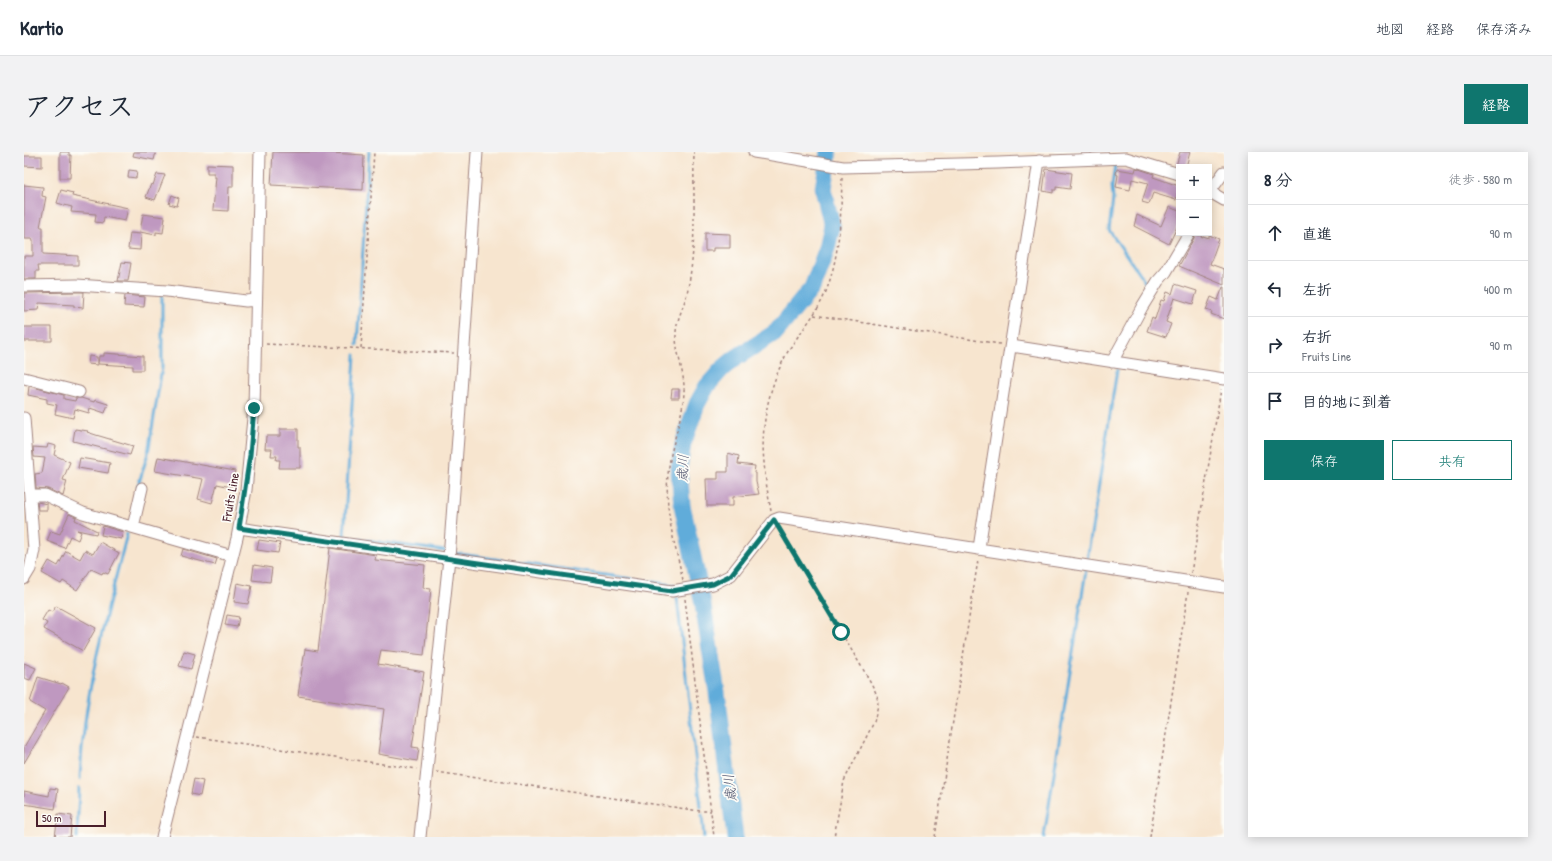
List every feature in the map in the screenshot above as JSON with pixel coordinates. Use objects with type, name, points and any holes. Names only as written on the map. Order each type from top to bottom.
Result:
[{"type":"street","name":"Fruits Line","points":[[162,837],[239,528],[246,490],[253,434],[260,152]]},
{"type":"street","points":[[420,837],[449,558],[477,152]]},
{"type":"street","points":[[754,152],[840,166],[1039,161],[1121,155],[1126,158],[1176,173]]},
{"type":"street","points":[[979,548],[1039,161]]},
{"type":"street","points":[[1212,187],[1224,172]]},
{"type":"street","points":[[1212,189],[1224,200]]},
{"type":"street","points":[[1112,362],[1142,307],[1158,281],[1166,272],[1187,236]]},
{"type":"street","points":[[24,286],[77,285],[167,291],[246,301],[256,300]]},
{"type":"street","points":[[1011,346],[1223,379]]},
{"type":"street","points":[[24,378],[79,392]]},
{"type":"street","points":[[24,418],[25,453],[34,550],[30,569],[24,579]]},
{"type":"street","points":[[133,527],[142,488]]},
{"type":"street","points":[[30,495],[45,495],[83,513],[232,556]]},
{"type":"street","points":[[239,528],[672,591],[713,584],[731,575],[774,520],[779,518],[1224,587]]},
{"type":"path","points":[[361,348],[374,152]]},
{"type":"path","points":[[694,152],[693,252],[688,289],[676,331],[684,392],[683,406],[669,466],[666,493],[671,529],[685,585],[684,590],[714,837]]},
{"type":"path","points":[[834,837],[844,781],[874,722],[878,705],[877,695],[774,520],[771,511],[763,445],[767,410],[776,375],[784,360],[814,315],[828,288],[835,261],[838,241],[840,166]]},
{"type":"path","points":[[814,315],[1011,346]]},
{"type":"path","points":[[256,344],[464,354]]},
{"type":"path","points":[[1150,837],[1223,379]]},
{"type":"path","points":[[935,837],[979,548]]},
{"type":"path","points":[[187,737],[427,770],[692,810],[711,811]]},
{"type":"building","points":[[60,152],[69,152],[69,155],[71,155],[70,178],[60,178]]},
{"type":"building","points":[[134,152],[156,152],[154,160],[133,156]]},
{"type":"building","points":[[273,152],[315,152],[364,155],[363,190],[271,185]]},
{"type":"building","points":[[1180,152],[1190,152],[1187,164],[1177,164]]},
{"type":"building","points":[[24,156],[42,156],[42,167],[24,166]]},
{"type":"building","points":[[207,164],[233,165],[233,187],[229,187],[228,211],[213,210],[216,177],[214,177],[214,173],[207,173]]},
{"type":"building","points":[[1136,168],[1154,174],[1153,177],[1176,185],[1176,200],[1153,193],[1149,204],[1142,202],[1148,183],[1132,179],[1130,190],[1116,187],[1118,175],[1116,174],[1117,169],[1135,172]]},
{"type":"building","points":[[1046,169],[1072,173],[1070,189],[1056,187],[1056,190],[1053,190],[1053,193],[1043,191]]},
{"type":"building","points":[[129,170],[137,171],[136,178],[128,177]]},
{"type":"building","points":[[157,174],[165,175],[155,200],[146,197]]},
{"type":"building","points":[[24,185],[43,187],[42,196],[46,197],[40,227],[43,227],[43,254],[78,256],[78,265],[38,265],[39,271],[36,271],[36,279],[24,279],[24,256],[33,256],[33,241],[32,239],[24,239]]},
{"type":"building","points":[[61,190],[73,193],[72,196],[128,208],[125,221],[104,217],[103,223],[95,222],[96,214],[71,212],[72,207],[57,203]]},
{"type":"building","points":[[172,195],[179,198],[177,206],[169,204]]},
{"type":"building","points":[[1169,207],[1176,210],[1176,229],[1169,244],[1134,226],[1137,215],[1161,226]]},
{"type":"building","points":[[143,214],[165,217],[163,233],[156,232],[156,235],[140,232]]},
{"type":"building","points":[[130,233],[141,234],[140,250],[128,249]]},
{"type":"building","points":[[705,233],[730,234],[730,248],[713,248],[713,251],[705,251]]},
{"type":"building","points":[[1195,236],[1209,238],[1209,236],[1212,236],[1219,239],[1210,264],[1224,269],[1224,285],[1179,266]]},
{"type":"building","points":[[122,262],[131,263],[128,281],[118,281]]},
{"type":"building","points":[[1175,284],[1197,291],[1193,304],[1174,298],[1166,322],[1171,324],[1166,337],[1147,331],[1152,317],[1155,319],[1161,300],[1164,301],[1167,292],[1172,294]]},
{"type":"building","points":[[1223,287],[1224,319],[1211,314],[1212,312],[1206,310],[1211,297],[1218,300]]},
{"type":"building","points":[[84,292],[83,308],[74,307],[74,305],[39,303],[38,310],[24,311],[24,293]]},
{"type":"building","points":[[125,295],[145,297],[144,307],[124,306]]},
{"type":"building","points":[[24,327],[52,327],[52,341],[24,341]]},
{"type":"building","points":[[104,353],[143,356],[143,370],[133,370],[133,366],[98,364],[99,356],[104,356]]},
{"type":"building","points":[[89,356],[97,357],[97,365],[88,364]]},
{"type":"building","points":[[29,386],[64,395],[64,399],[75,401],[76,398],[81,398],[108,404],[105,413],[90,408],[89,413],[75,409],[73,418],[55,414],[57,405],[47,403],[47,399],[28,395]]},
{"type":"building","points":[[672,389],[679,389],[679,398],[671,398]]},
{"type":"building","points":[[75,429],[88,431],[87,432],[133,446],[130,455],[73,441]]},
{"type":"building","points":[[280,429],[298,429],[300,468],[279,468],[280,460],[276,460],[277,456],[271,456],[272,449],[265,449],[266,436],[280,436]]},
{"type":"building","points":[[48,444],[56,446],[54,455],[70,462],[63,480],[67,481],[63,496],[48,489],[36,488],[35,474],[42,473],[45,458],[34,457],[33,447],[47,448]]},
{"type":"building","points":[[728,453],[739,456],[738,464],[755,466],[754,473],[756,473],[756,482],[759,494],[733,497],[733,506],[707,506],[706,479],[718,479],[718,472],[728,472]]},
{"type":"building","points":[[158,457],[235,471],[231,487],[217,484],[212,503],[198,499],[203,479],[155,471]]},
{"type":"building","points":[[80,458],[110,463],[108,473],[78,468]]},
{"type":"building","points":[[37,502],[47,504],[47,510],[38,510]]},
{"type":"building","points":[[69,514],[76,517],[75,520],[97,531],[96,534],[77,530],[81,532],[78,540],[70,536],[65,548],[47,541],[51,531],[60,534]]},
{"type":"building","points":[[103,526],[123,532],[121,539],[101,535]]},
{"type":"building","points":[[259,540],[280,543],[278,553],[257,550]]},
{"type":"building","points":[[100,542],[119,553],[108,574],[103,572],[102,574],[91,569],[77,590],[63,581],[61,584],[42,573],[49,561],[58,566],[66,551],[80,559],[85,550],[93,554]]},
{"type":"building","points":[[330,548],[376,555],[375,560],[425,565],[423,588],[431,589],[424,655],[381,650],[378,664],[424,672],[412,747],[419,748],[417,761],[378,754],[384,709],[298,696],[305,649],[318,651]]},
{"type":"building","points":[[183,549],[217,559],[215,565],[181,556]]},
{"type":"building","points":[[254,565],[272,568],[270,582],[252,580]]},
{"type":"building","points":[[237,583],[252,586],[248,604],[234,602]]},
{"type":"building","points":[[56,606],[96,628],[83,651],[44,629],[47,623],[42,620],[48,610],[52,612]]},
{"type":"building","points":[[227,615],[239,617],[237,627],[225,625]]},
{"type":"building","points":[[184,651],[195,654],[191,669],[179,666]]},
{"type":"building","points":[[24,663],[36,668],[30,680],[24,678]]},
{"type":"building","points":[[38,677],[61,684],[62,683],[69,687],[24,763],[24,747],[45,711],[30,702]]},
{"type":"building","points":[[194,779],[203,781],[200,796],[191,794]]},
{"type":"building","points":[[50,788],[58,789],[55,809],[24,804],[24,791],[49,796]]},
{"type":"building","points":[[58,814],[72,816],[70,837],[55,837]]},
{"type":"waterway","points":[[357,345],[369,152]]},
{"type":"waterway","name":"歳川","points":[[735,837],[717,692],[702,599],[682,505],[679,469],[683,444],[697,404],[707,386],[722,369],[734,359],[776,332],[812,288],[827,248],[832,226],[823,189],[829,152]]},
{"type":"waterway","points":[[1115,165],[1109,230],[1147,285]]},
{"type":"waterway","points":[[138,486],[148,453],[162,368],[162,295]]},
{"type":"waterway","points":[[355,355],[344,537],[445,551]]},
{"type":"waterway","points":[[1087,560],[1117,370]]},
{"type":"waterway","points":[[80,779],[82,748],[91,686],[104,625],[127,534]]},
{"type":"waterway","points":[[454,553],[674,585]]},
{"type":"waterway","points":[[1044,837],[1086,570]]},
{"type":"waterway","points":[[677,598],[701,807]]},
{"type":"waterway","points":[[77,837],[79,788]]},
{"type":"waterway","points":[[702,815],[704,837]]},
{"type":"route","points":[[254,408],[253,434],[246,490],[239,528],[672,591],[713,584],[731,575],[774,520],[841,632]]}]
